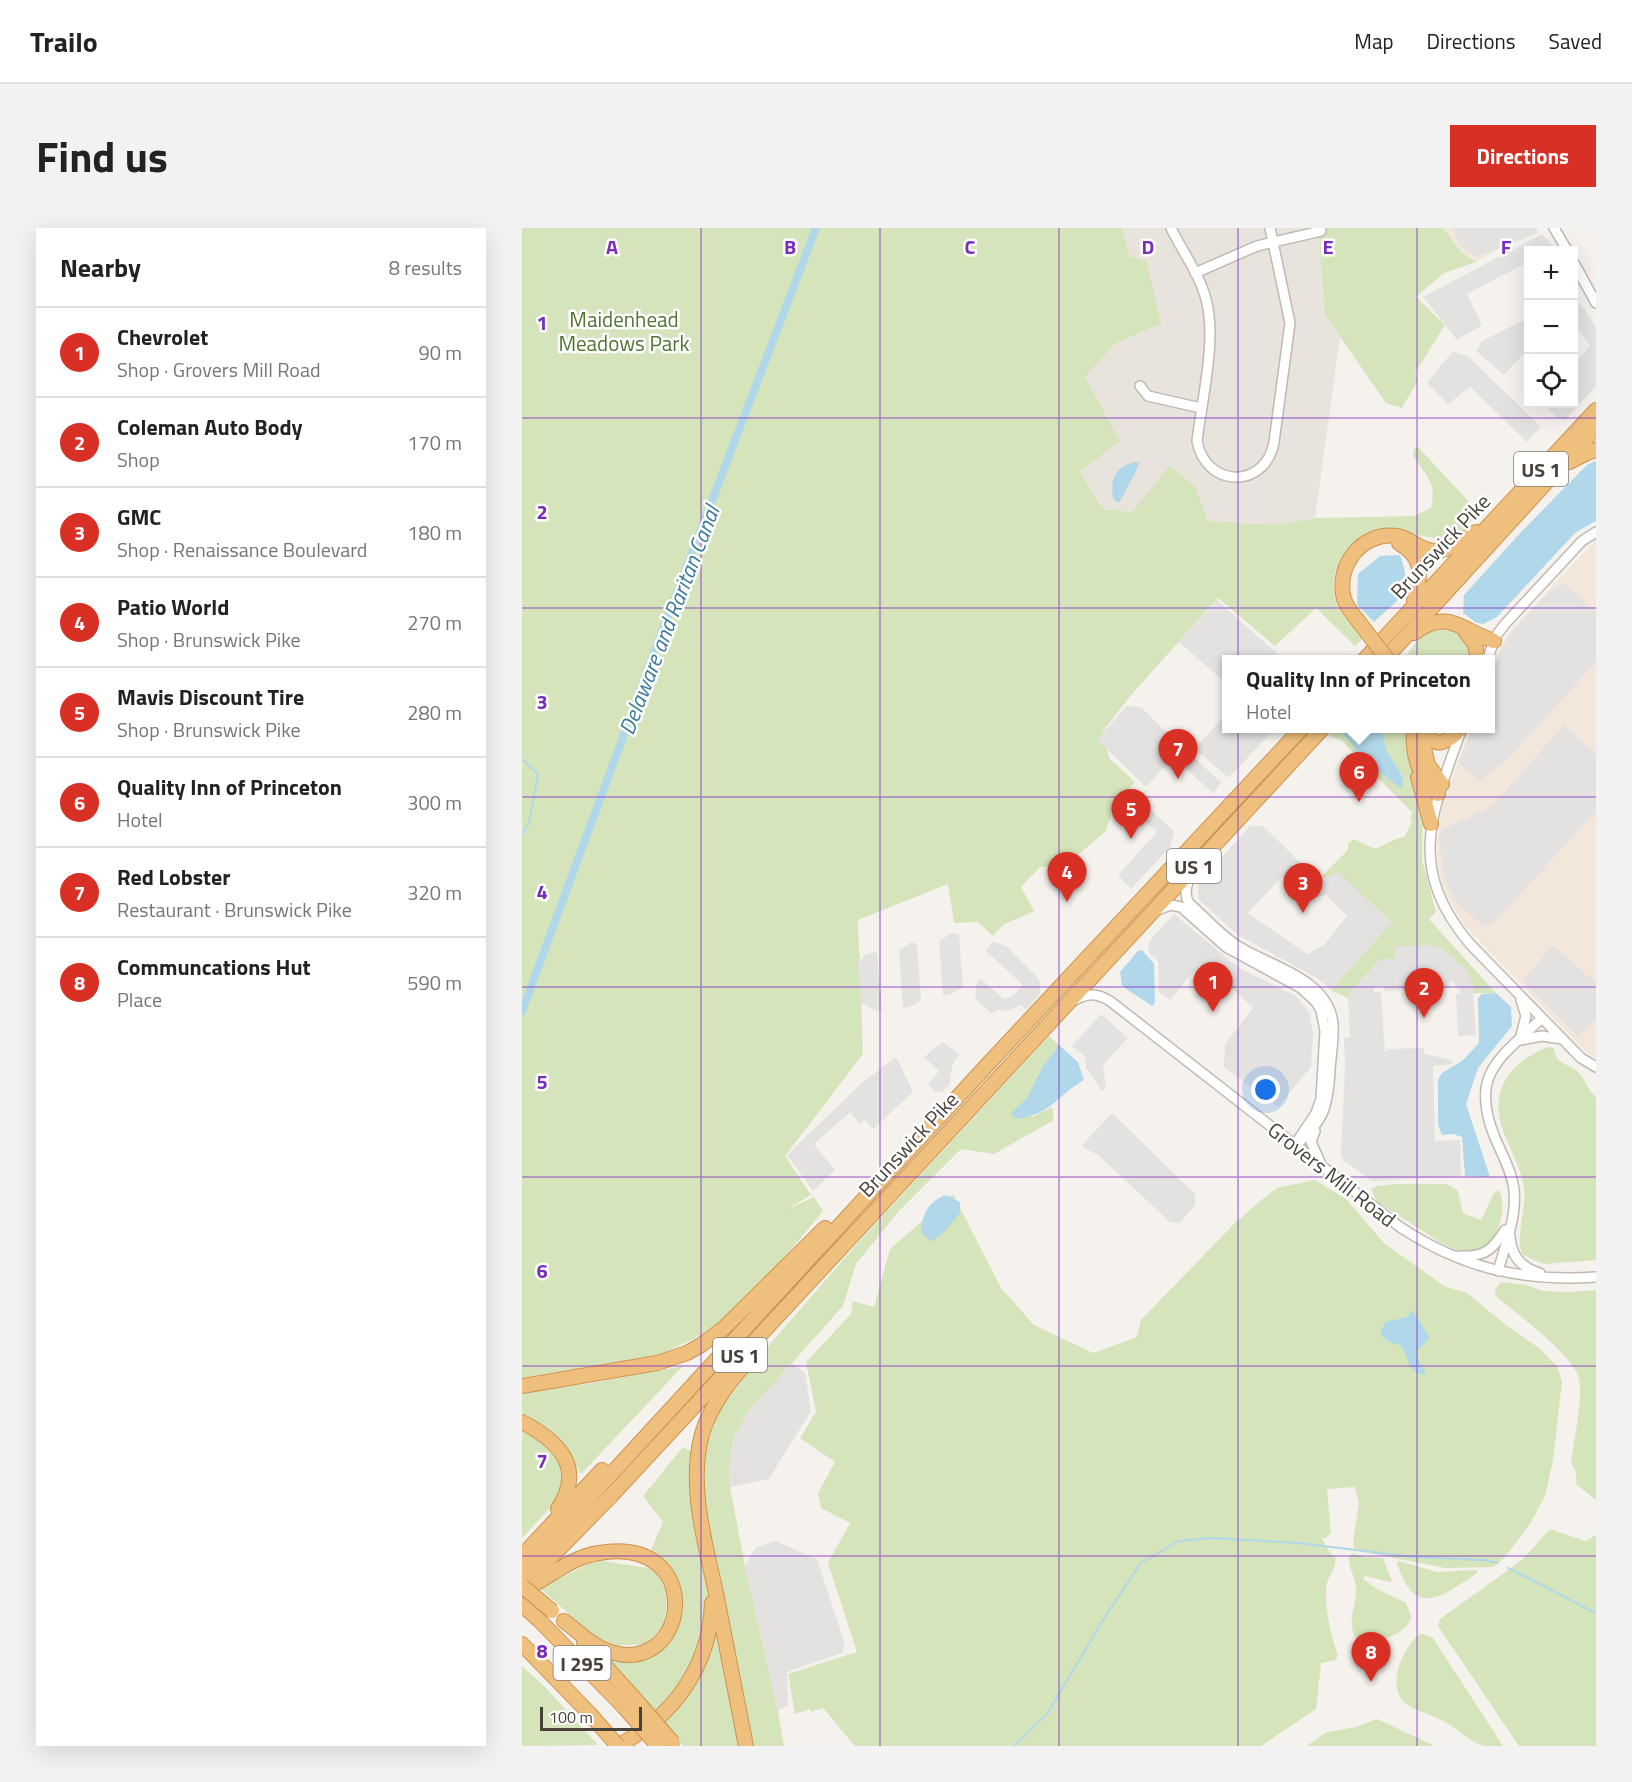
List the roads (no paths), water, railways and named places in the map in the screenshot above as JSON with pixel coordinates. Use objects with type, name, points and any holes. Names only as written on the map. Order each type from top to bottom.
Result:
[{"type":"highway","name":"Brunswick Pike","points":[[1368,655],[1596,410]]},
{"type":"highway","name":"Brunswick Pike","points":[[1390,655],[1596,428]]},
{"type":"highway","points":[[1560,468],[1596,450]]},
{"type":"highway","points":[[1382,655],[1344,597],[1344,573],[1354,553],[1363,544],[1387,536],[1401,537],[1434,551],[1447,549],[1486,527]]},
{"type":"highway","points":[[1374,539],[1385,538],[1398,542],[1415,556],[1420,576],[1413,605]]},
{"type":"highway","points":[[1396,647],[1426,626],[1438,621],[1451,622],[1494,642]]},
{"type":"highway","points":[[1464,629],[1475,644],[1477,655]]},
{"type":"highway","name":"Brunswick Pike","points":[[522,1571],[930,1127],[1298,733]]},
{"type":"highway","name":"Brunswick Pike","points":[[522,1588],[616,1491],[1319,733]]},
{"type":"highway","points":[[1414,733],[1417,774],[1431,824]]},
{"type":"highway","points":[[1422,733],[1429,767],[1440,790]]},
{"type":"highway","points":[[1425,733],[1430,739],[1441,743],[1450,740],[1458,733]]},
{"type":"highway","points":[[1414,757],[1423,778],[1440,790]]},
{"type":"highway","points":[[746,1746],[711,1573],[696,1483],[702,1435],[714,1405],[736,1374],[957,1122]]},
{"type":"highway","points":[[522,1386],[657,1363],[687,1353],[701,1345],[724,1328],[930,1127]]},
{"type":"highway","points":[[522,1556],[625,1446],[651,1421],[674,1404]]},
{"type":"highway","points":[[522,1422],[555,1444],[566,1459],[569,1468],[569,1486],[563,1501],[542,1534]]},
{"type":"highway","points":[[621,1551],[634,1553],[655,1563],[668,1577],[675,1593],[676,1612],[670,1629],[657,1644],[639,1653],[622,1655],[604,1650],[522,1588],[582,1557],[621,1551]]},
{"type":"highway","points":[[617,1746],[667,1712],[696,1671],[711,1621],[711,1573]]},
{"type":"highway","name":"I 295","points":[[522,1605],[629,1703],[658,1746]]},
{"type":"highway","points":[[564,1621],[629,1703],[674,1744]]},
{"type":"highway","name":"I 295","points":[[522,1644],[590,1714],[617,1746]]},
{"type":"highway","points":[[522,1653],[563,1686]]},
{"type":"street","points":[[1171,228],[1206,299],[1210,330],[1197,441],[1202,457],[1212,469],[1225,476],[1243,477],[1264,465],[1273,450],[1290,335],[1289,310],[1270,228]]},
{"type":"street","points":[[1554,228],[1565,246]]},
{"type":"street","points":[[1195,273],[1257,246],[1320,231]]},
{"type":"street","points":[[1578,270],[1596,303]]},
{"type":"street","points":[[1140,386],[1148,396],[1201,408]]},
{"type":"street","points":[[1489,655],[1505,624],[1585,538],[1596,532]]},
{"type":"street","points":[[1461,733],[1440,790],[1431,824],[1431,868],[1441,900],[1465,938],[1562,1039],[1584,1060],[1596,1067]]},
{"type":"street","points":[[1195,865],[1186,888],[1186,899],[1189,903],[1239,947],[1311,986],[1324,1001],[1331,1014],[1333,1031],[1328,1098],[1311,1142],[1323,1167]]},
{"type":"street","points":[[1150,914],[1166,906],[1181,907],[1226,947],[1301,988],[1316,1002],[1321,1010],[1325,1031],[1321,1099],[1316,1113],[1295,1146]]},
{"type":"street","name":"Grovers Mill Road","points":[[1066,1005],[1089,994],[1098,995],[1110,1001],[1400,1227],[1446,1254],[1498,1271],[1536,1277],[1596,1276]]},
{"type":"street","points":[[1518,1040],[1523,1031],[1526,1016],[1519,995]]},
{"type":"street","points":[[1498,1271],[1515,1199],[1513,1183],[1487,1119],[1484,1099],[1492,1069],[1542,1018]]},
{"type":"street","points":[[1518,1040],[1542,1036],[1562,1039]]},
{"type":"street","points":[[1295,1146],[1317,1125]]},
{"type":"street","points":[[1446,1254],[1471,1257],[1487,1252],[1498,1242],[1512,1217]]},
{"type":"street","points":[[1512,1217],[1510,1244],[1517,1260],[1529,1270],[1560,1278]]},
{"type":"water","points":[[1596,461],[1596,521],[1575,533],[1497,617],[1483,624],[1475,622],[1463,613],[1464,595],[1522,531],[1587,465]]},
{"type":"water","points":[[1139,462],[1119,503],[1114,500],[1112,493],[1113,479],[1120,469],[1131,463]]},
{"type":"water","points":[[1400,555],[1406,579],[1405,587],[1398,600],[1374,622],[1357,605],[1358,574],[1380,556]]},
{"type":"water","points":[[1342,733],[1382,733],[1387,751],[1403,777],[1402,789],[1370,765]]},
{"type":"water","points":[[1142,950],[1154,964],[1155,1003],[1152,1006],[1122,986],[1120,972],[1138,951]]},
{"type":"water","points":[[1496,993],[1511,1007],[1512,1026],[1478,1068],[1466,1104],[1490,1177],[1465,1176],[1462,1137],[1453,1134],[1442,1135],[1438,1125],[1438,1080],[1442,1073],[1462,1061],[1479,1043],[1478,998],[1482,994]]},
{"type":"water","points":[[1059,1045],[1078,1062],[1084,1080],[1046,1109],[1028,1117],[1015,1119],[1011,1113],[1026,1099],[1043,1066]]},
{"type":"water","points":[[946,1195],[960,1202],[960,1213],[945,1231],[931,1242],[921,1232],[923,1220],[930,1205]]},
{"type":"water","points":[[1412,1310],[1429,1336],[1417,1354],[1426,1375],[1412,1368],[1401,1346],[1387,1341],[1380,1333],[1385,1322],[1407,1317]]},
{"type":"waterway","name":"Delaware and Raritan Canal","points":[[522,1011],[658,642],[816,228]]},
{"type":"waterway","points":[[522,759],[538,774],[529,823],[522,834]]},
{"type":"waterway","points":[[1014,1746],[1047,1714],[1103,1620],[1140,1564],[1178,1541],[1212,1538],[1298,1543],[1414,1557],[1484,1560],[1498,1563]]},
{"type":"waterway","points":[[1508,1568],[1596,1613]]},
{"type":"place","name":"Red Lobster","points":[[1178,779]]},
{"type":"place","name":"Quality Inn of Princeton","points":[[1359,802]]},
{"type":"place","name":"Mavis Discount Tire","points":[[1131,839]]},
{"type":"place","name":"Patio World","points":[[1067,902]]},
{"type":"place","name":"GMC","points":[[1303,913]]},
{"type":"place","name":"Chevrolet","points":[[1213,1012]]},
{"type":"place","name":"Coleman Auto Body","points":[[1424,1018]]},
{"type":"place","name":"Communcations Hut","points":[[1371,1682]]},
{"type":"park label","name":"Maidenhead Meadows Park","points":[[624,331]]}]
